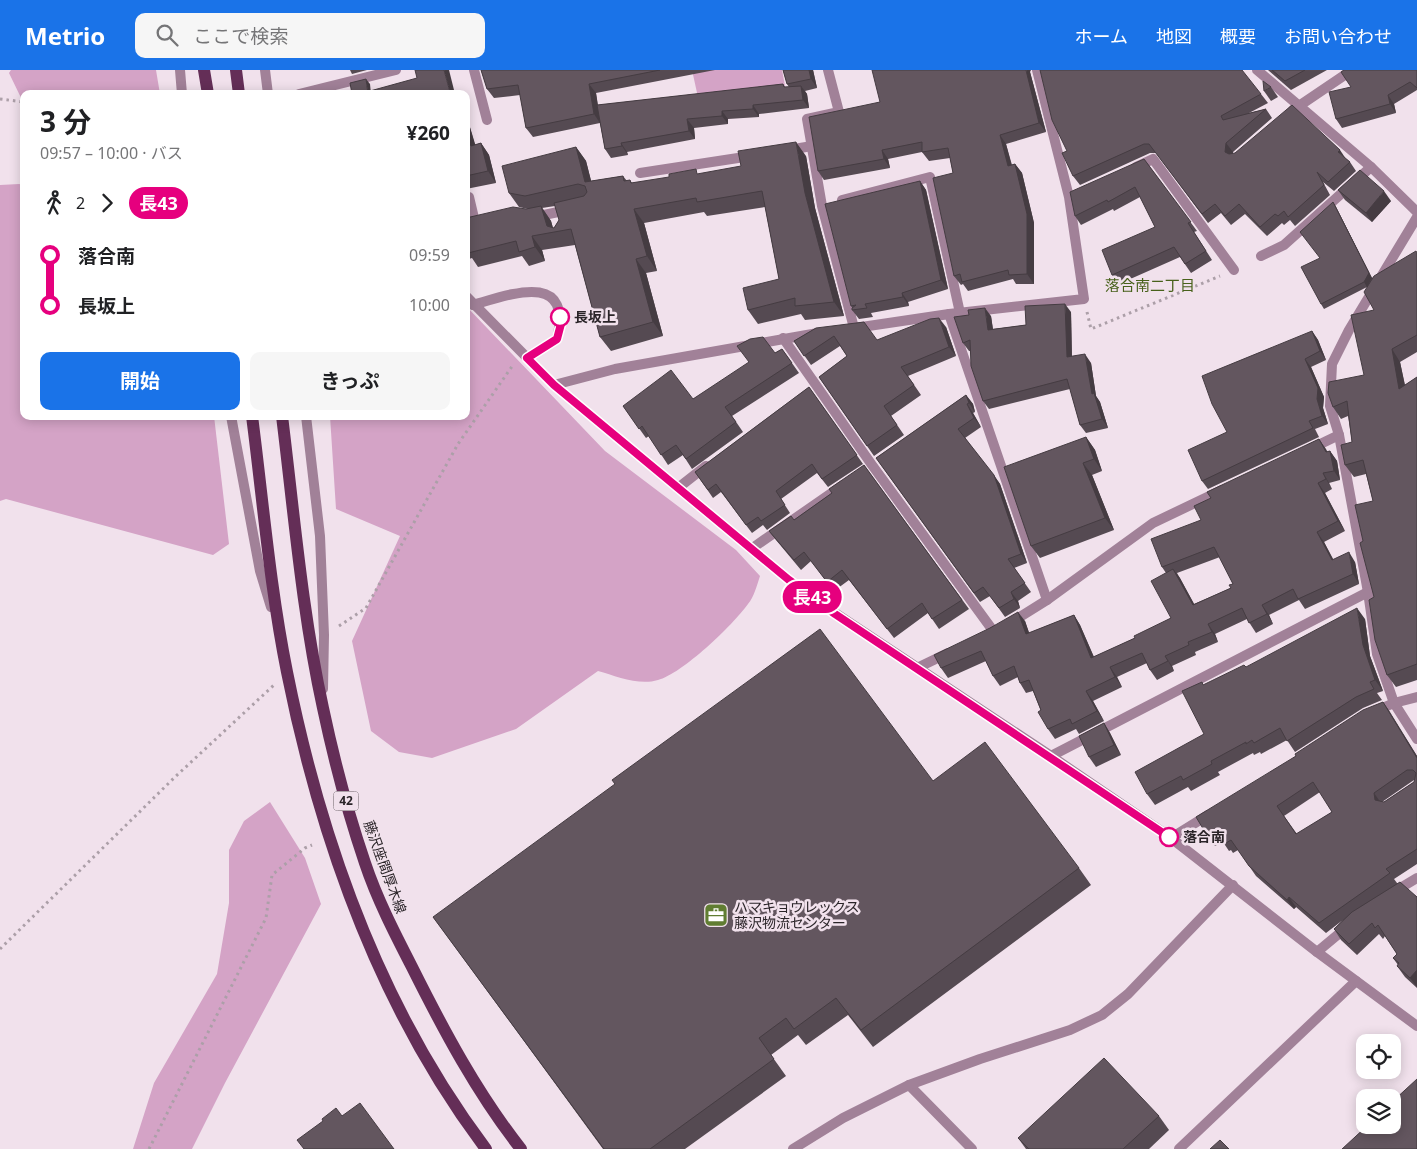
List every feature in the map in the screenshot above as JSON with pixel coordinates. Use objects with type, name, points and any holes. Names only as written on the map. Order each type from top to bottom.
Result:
[{"type":"main road","points":[[204,70],[207,90]]},
{"type":"main road","points":[[236,70],[239,90]]},
{"type":"main road","name":"42","points":[[253,420],[281,639],[287,672],[324,822],[366,938],[396,1006],[432,1070],[486,1149]]},
{"type":"main road","name":"藤沢座間厚木線","points":[[282,420],[306,618],[323,707],[345,796],[366,865],[391,926],[456,1051],[494,1114],[521,1149]]},
{"type":"street","points":[[180,70],[182,90]]},
{"type":"street","points":[[265,70],[268,90]]},
{"type":"street","points":[[325,90],[393,70]]},
{"type":"street","points":[[474,70],[487,120]]},
{"type":"street","points":[[828,70],[839,112],[807,118],[822,206],[849,328],[949,314],[1084,299],[1073,195],[1037,70]]},
{"type":"street","points":[[1258,70],[1297,106],[1371,167],[1417,212]]},
{"type":"street","points":[[1282,119],[1297,106],[1352,70]]},
{"type":"street","points":[[640,173],[812,146]]},
{"type":"street","points":[[1128,170],[1153,159],[1234,270]]},
{"type":"street","points":[[1261,256],[1284,245],[1371,167]]},
{"type":"street","points":[[822,206],[930,177],[960,313]]},
{"type":"street","points":[[470,201],[474,219]]},
{"type":"street","points":[[526,216],[557,217],[581,207]]},
{"type":"street","points":[[1417,217],[1349,330],[1332,364],[1330,406],[1338,435],[1368,592],[1377,654],[1394,703],[1417,739]]},
{"type":"street","points":[[470,300],[520,291],[542,291],[554,300],[562,320],[557,339],[522,359]]},
{"type":"street","points":[[470,300],[522,359],[789,580],[835,614],[1171,838],[1317,952],[1417,1026]]},
{"type":"street","points":[[949,314],[972,396],[1047,600]]},
{"type":"street","points":[[554,385],[615,369],[783,338],[827,332]]},
{"type":"street","points":[[783,338],[812,389],[990,634],[1047,600],[1153,524],[1232,486]]},
{"type":"street","points":[[232,420],[260,571],[281,639]]},
{"type":"street","points":[[306,420],[320,536],[324,635],[323,707]]},
{"type":"street","points":[[1303,452],[1338,435]]},
{"type":"street","points":[[678,488],[716,459]]},
{"type":"street","points":[[751,549],[868,468]]},
{"type":"street","points":[[1050,756],[1368,592]]},
{"type":"street","points":[[917,668],[955,650]]},
{"type":"street","points":[[1359,720],[1394,703],[1417,697]]},
{"type":"street","points":[[1171,838],[1220,807]]},
{"type":"street","points":[[1379,902],[1417,878]]},
{"type":"street","points":[[793,1149],[843,1118],[909,1085],[980,1059],[1070,1030],[1102,1014],[1128,994],[1233,885]]},
{"type":"street","points":[[1317,952],[1356,918]]},
{"type":"street","points":[[1179,1149],[1356,981]]},
{"type":"street","points":[[909,1085],[972,1149]]},
{"type":"path","points":[[0,99],[20,102]]},
{"type":"path","points":[[1084,299],[1091,328],[1234,270]]},
{"type":"path","points":[[324,635],[366,608],[458,444],[522,359]]},
{"type":"path","points":[[0,949],[175,777],[287,672]]},
{"type":"path","points":[[149,1149],[266,918],[272,875],[305,848],[312,845]]},
{"type":"shaded area","points":[[11,70],[156,70],[159,90],[20,90],[20,96],[9,73]]},
{"type":"shaded area","points":[[692,70],[782,70],[785,86],[699,102]]},
{"type":"shaded area","points":[[20,184],[20,420],[214,420],[229,544],[213,555],[6,499],[0,501],[0,185]]},
{"type":"shaded area","points":[[470,310],[605,451],[736,550],[760,576],[750,601],[731,624],[693,659],[668,676],[651,682],[643,682],[628,680],[598,671],[516,729],[432,758],[399,752],[371,731],[352,641],[400,536],[336,509],[330,420],[470,420]]},
{"type":"shaded area","points":[[270,802],[305,858],[321,904],[225,1083],[192,1149],[133,1149],[154,1083],[217,974],[229,903],[229,850],[244,821]]},
{"type":"building","points":[[415,70],[444,70],[449,90],[374,90],[417,78]]},
{"type":"building","points":[[481,70],[660,70],[589,84],[594,114],[526,128],[518,85],[487,89]]},
{"type":"building","points":[[783,70],[809,70],[811,79],[787,84]]},
{"type":"building","points":[[872,70],[1026,70],[1039,123],[1000,135],[1008,166],[1015,164],[1027,214],[1027,274],[1009,275],[1008,270],[962,282],[960,274],[954,276],[933,178],[953,173],[948,148],[922,152],[922,142],[882,150],[884,159],[818,171],[809,117],[880,102]]},
{"type":"building","points":[[1040,70],[1242,70],[1261,94],[1221,116],[1223,120],[1266,109],[1226,143],[1225,152],[1229,154],[1235,153],[1292,105],[1340,150],[1338,152],[1350,162],[1328,182],[1317,172],[1324,185],[1288,217],[1284,211],[1278,216],[1275,214],[1260,227],[1239,204],[1225,216],[1215,204],[1202,214],[1149,144],[1144,144],[1073,176],[1062,153],[1067,151],[1052,120]]},
{"type":"building","points":[[1272,70],[1305,70],[1285,81]]},
{"type":"building","points":[[1344,70],[1417,70],[1417,88],[1410,82],[1388,95],[1390,104],[1336,119],[1329,92],[1351,87],[1341,72]]},
{"type":"building","points":[[366,79],[367,90],[351,90],[350,83]]},
{"type":"building","points":[[1263,81],[1271,87],[1264,91]]},
{"type":"building","points":[[783,84],[784,87],[801,86],[803,100],[753,105],[753,109],[722,111],[722,116],[687,119],[689,131],[621,143],[622,146],[605,149],[597,105]]},
{"type":"building","points":[[796,142],[805,193],[834,302],[795,306],[795,298],[748,310],[743,288],[779,279],[762,191],[697,202],[696,198],[634,209],[647,256],[636,259],[653,322],[600,337],[571,229],[532,236],[535,247],[519,252],[516,241],[470,252],[470,217],[513,207],[526,209],[541,206],[547,226],[554,228],[559,220],[554,203],[584,196],[587,192],[585,186],[578,184],[525,196],[509,193],[502,166],[576,147],[585,182],[623,176],[624,181],[630,180],[631,183],[669,177],[669,174],[696,169],[697,174],[741,166],[738,151]]},
{"type":"building","points":[[470,143],[471,146],[481,143],[488,171],[470,175]]},
{"type":"building","points":[[1144,159],[1191,222],[1188,223],[1206,251],[1185,264],[1174,247],[1112,275],[1102,250],[1155,227],[1135,187],[1108,202],[1107,200],[1075,216],[1070,192]]},
{"type":"building","points":[[1360,170],[1384,191],[1366,213],[1338,190]]},
{"type":"building","points":[[920,181],[941,280],[902,293],[903,297],[865,304],[867,308],[852,310],[856,305],[851,306],[825,204]]},
{"type":"building","points":[[1333,202],[1369,273],[1364,282],[1321,304],[1301,267],[1320,258],[1300,232]]},
{"type":"building","points":[[1416,251],[1417,335],[1392,349],[1399,389],[1417,377],[1417,664],[1387,675],[1375,640],[1369,600],[1374,597],[1360,543],[1363,541],[1355,505],[1373,501],[1363,460],[1345,465],[1341,445],[1352,442],[1347,401],[1333,407],[1328,393],[1329,382],[1364,375],[1351,315],[1374,310],[1364,292],[1374,276]]},
{"type":"building","points":[[1065,304],[1067,357],[1085,354],[1092,394],[1094,393],[1102,419],[1080,425],[1067,379],[983,401],[971,366],[970,340],[963,343],[954,317],[969,315],[968,310],[985,308],[988,330],[1026,325],[1025,306]]},
{"type":"building","points":[[939,318],[949,347],[901,367],[914,385],[884,406],[897,425],[867,446],[819,377],[847,356],[834,336],[804,356],[794,341],[816,328],[864,322],[877,340],[930,319]]},
{"type":"building","points":[[1312,331],[1320,351],[1305,359],[1318,388],[1317,399],[1322,416],[1309,421],[1313,428],[1202,481],[1188,450],[1227,432],[1212,404],[1202,376]]},
{"type":"building","points":[[763,337],[775,353],[782,349],[792,363],[725,407],[736,422],[686,459],[676,445],[661,455],[642,426],[639,429],[623,406],[671,370],[693,399],[749,362],[737,346],[750,339]]},
{"type":"building","points":[[809,387],[857,455],[822,479],[812,464],[776,491],[785,505],[761,521],[758,517],[746,525],[716,484],[708,490],[695,472]]},
{"type":"building","points":[[966,395],[969,403],[967,404],[974,418],[958,429],[994,475],[1021,554],[1008,559],[1025,583],[1011,592],[1014,599],[999,608],[983,587],[974,593],[876,458]]},
{"type":"building","points":[[1086,437],[1094,459],[1083,463],[1105,518],[1031,546],[1004,467]]},
{"type":"building","points":[[1319,439],[1326,452],[1330,451],[1334,471],[1323,473],[1326,479],[1318,483],[1338,521],[1317,532],[1332,560],[1349,552],[1353,574],[1298,599],[1293,589],[1262,605],[1267,614],[1249,623],[1242,608],[1208,624],[1212,632],[1188,642],[1189,645],[1165,656],[1168,661],[1150,670],[1142,653],[1110,667],[1115,677],[1086,691],[1097,711],[1072,724],[1070,719],[1048,729],[1038,712],[1041,710],[1029,680],[1020,683],[1014,666],[993,676],[981,651],[941,668],[934,655],[1018,612],[1026,634],[1074,615],[1091,658],[1135,638],[1134,636],[1171,618],[1151,581],[1173,569],[1193,605],[1231,588],[1229,585],[1233,584],[1214,547],[1162,567],[1151,539],[1201,520],[1194,506],[1211,498],[1207,492]]},
{"type":"building","points":[[864,465],[962,600],[932,619],[922,603],[887,629],[842,570],[827,582],[804,552],[794,560],[769,531],[791,516],[794,520],[832,493],[829,489]]},
{"type":"building","points":[[1357,608],[1363,645],[1375,680],[1370,682],[1374,689],[1356,697],[1287,741],[1280,728],[1254,743],[1252,740],[1246,744],[1246,742],[1211,761],[1212,764],[1183,780],[1181,776],[1147,794],[1135,772],[1204,734],[1182,691],[1202,682],[1203,685],[1244,665],[1246,667]]},
{"type":"building","points":[[820,629],[933,781],[985,742],[1079,868],[861,1030],[836,998],[794,1029],[786,1018],[759,1038],[774,1059],[650,1149],[604,1149],[433,917],[615,784],[612,780]]},
{"type":"building","points":[[1383,702],[1417,758],[1417,849],[1386,869],[1390,873],[1319,923],[1289,897],[1287,900],[1249,866],[1231,840],[1226,843],[1224,840],[1222,841],[1216,832],[1208,837],[1196,817],[1296,756],[1295,754],[1363,710]],"holes":[[[1407,770],[1413,770],[1416,773],[1414,782],[1384,802],[1375,800],[1374,793]],[[1313,782],[1332,812],[1296,834],[1277,806]]]},
{"type":"building","points":[[1104,723],[1114,745],[1089,757],[1079,736]]},
{"type":"building","points":[[1400,882],[1417,897],[1417,970],[1410,978],[1397,966],[1399,963],[1393,958],[1397,954],[1378,925],[1375,928],[1372,923],[1349,944],[1334,929],[1352,912]]},
{"type":"building","points":[[1104,1058],[1159,1116],[1123,1149],[1029,1149],[1018,1138]]},
{"type":"building","points":[[1417,1079],[1417,1149],[1342,1149],[1358,1134],[1401,1134],[1401,1094]]},
{"type":"building","points":[[360,1103],[394,1149],[304,1149],[297,1140],[323,1121],[322,1119],[336,1108],[342,1116]]},
{"type":"building","points":[[1220,1140],[1229,1149],[1210,1149]]},
{"type":"bus line","name":"長43","points":[[560,317],[562,320],[557,339],[527,358],[554,385],[789,580],[835,614],[1169,837]]},
{"type":"place","name":"長坂上","points":[[560,317]]},
{"type":"place","name":"落合南","points":[[1169,837]]},
{"type":"place","name":"ハマキョウレックス 藤沢物流センター","points":[[716,915]]},
{"type":"district","name":"落合南二丁目","points":[[1150,286]]}]
